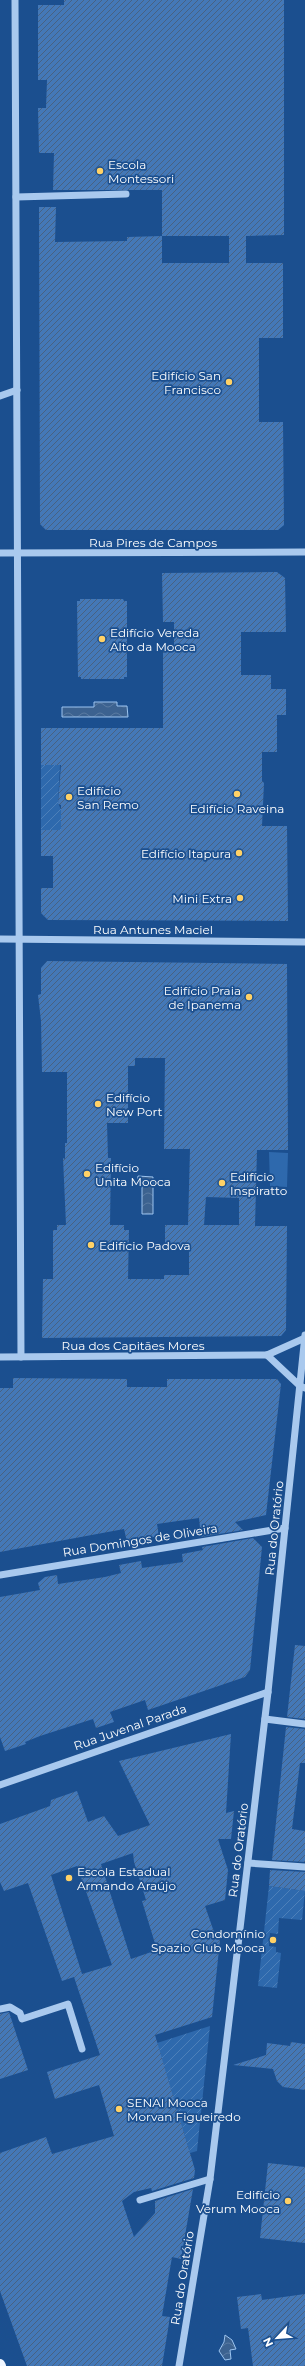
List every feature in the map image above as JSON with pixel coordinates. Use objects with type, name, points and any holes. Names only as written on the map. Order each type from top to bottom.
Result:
[{"type":"street","points":[[15,0],[19,552],[18,940],[21,1357]]},
{"type":"street","points":[[16,197],[126,194]]},
{"type":"street","points":[[0,396],[17,390]]},
{"type":"street","name":"Rua Pires de Campos","points":[[0,553],[305,552]]},
{"type":"street","name":"Rua Antunes Maciel","points":[[0,940],[305,942]]},
{"type":"street","name":"Rua do Oratório","points":[[179,2366],[210,2179],[265,1719],[284,1528],[302,1387],[305,1334]]},
{"type":"street","name":"Rua dos Capitães Mores","points":[[0,1357],[267,1355],[305,1338]]},
{"type":"street","points":[[267,1355],[302,1387]]},
{"type":"street","name":"Rua Domingos de Oliveira","points":[[0,1575],[284,1528]]},
{"type":"street","name":"Rua Juvenal Parada","points":[[0,1784],[268,1692]]},
{"type":"street","points":[[265,1719],[305,1724]]},
{"type":"street","points":[[248,1863],[305,1867]]},
{"type":"street","points":[[0,2009],[10,2007],[20,2013],[22,2019],[68,2004],[82,2049]]},
{"type":"street","points":[[140,2200],[210,2179]]},
{"type":"shaded area","points":[[41,765],[60,765],[58,803],[70,830],[41,830]]},
{"type":"shaded area","points":[[269,1152],[288,1153],[287,1187],[270,1186]]},
{"type":"shaded area","points":[[269,1886],[305,1891],[302,1920],[279,1918],[278,1934],[270,1933],[269,1946],[276,1947],[276,1952],[281,1953],[277,1988],[258,1986]]},
{"type":"shaded area","points":[[210,2026],[197,2151],[190,2153],[157,2043]]},
{"type":"water","points":[[94,702],[117,702],[117,706],[127,706],[128,717],[62,717],[62,707],[94,707]]},
{"type":"water","points":[[138,1176],[153,1177],[153,1214],[142,1214],[142,1185],[137,1185]]},
{"type":"water","points":[[225,2335],[232,2340],[236,2349],[230,2350],[231,2359],[225,2360],[219,2351],[224,2342]]},
{"type":"building","points":[[64,0],[284,0],[284,235],[246,236],[246,263],[283,263],[283,338],[259,338],[259,422],[283,422],[284,525],[278,530],[46,530],[40,524],[39,207],[56,207],[55,242],[127,241],[127,237],[162,236],[162,190],[53,190],[54,153],[39,153],[38,108],[46,108],[47,80],[38,80],[38,5],[64,5]],"holes":[[[162,236],[229,236],[229,263],[162,263]]]},
{"type":"building","points":[[277,572],[285,578],[286,632],[241,632],[241,675],[271,675],[271,689],[286,689],[286,715],[277,715],[277,752],[262,752],[262,781],[264,783],[262,826],[287,826],[288,921],[48,920],[41,913],[41,888],[53,888],[53,856],[41,856],[41,830],[61,830],[61,805],[58,804],[61,765],[41,765],[41,728],[163,728],[163,651],[174,651],[174,622],[163,622],[162,573]]},
{"type":"building","name":"Edifício Vereda Alto da Mooca","points":[[80,599],[123,599],[124,601],[127,601],[127,677],[124,677],[124,679],[81,679],[81,677],[78,677],[77,601],[80,601]]},
{"type":"building","points":[[47,961],[287,964],[288,1150],[257,1150],[255,1226],[287,1226],[286,1330],[281,1336],[42,1338],[43,1279],[53,1279],[53,1230],[57,1230],[57,1225],[66,1225],[63,1158],[65,1159],[65,1143],[67,1143],[67,1072],[42,1072],[41,1021],[38,995],[41,994],[41,968]],"holes":[[[135,1058],[165,1058],[164,1149],[190,1149],[188,1225],[165,1225],[165,1245],[189,1245],[189,1275],[164,1275],[164,1279],[128,1279],[129,1230],[124,1230],[124,1225],[110,1225],[111,1158],[108,1158],[107,1123],[128,1123],[128,1066],[135,1066]],[[206,1197],[239,1198],[239,1225],[204,1225]]]},
{"type":"building","points":[[13,1378],[127,1379],[127,1387],[167,1387],[167,1379],[277,1379],[281,1384],[266,1515],[235,1522],[243,1530],[201,1537],[199,1518],[157,1524],[159,1536],[127,1542],[124,1529],[0,1552],[0,1388],[13,1388]]},
{"type":"building","points":[[253,1538],[262,1547],[250,1670],[245,1677],[148,1710],[145,1700],[110,1712],[114,1722],[96,1728],[93,1719],[40,1736],[25,1742],[26,1744],[5,1751],[0,1737],[0,1597],[40,1590],[38,1583],[45,1577],[57,1575],[58,1584],[105,1577],[121,1573],[119,1565],[141,1561],[142,1568],[183,1562],[182,1554],[203,1550],[202,1547]]},
{"type":"building","points":[[295,1645],[305,1646],[305,1719],[287,1717]]},
{"type":"building","points":[[286,1727],[305,1729],[305,1763],[300,1763],[292,1829],[305,1831],[305,1862],[272,1860]]},
{"type":"building","points":[[231,1734],[226,1813],[234,1811],[231,1839],[218,1839],[228,1870],[225,1900],[205,1906],[214,1932],[221,1930],[212,2017],[155,2035],[195,2170],[194,2178],[152,2191],[151,2188],[134,2192],[122,2201],[134,2237],[155,2213],[155,2201],[193,2189],[181,2259],[172,2257],[162,2316],[170,2317],[162,2366],[27,2366],[0,2291],[0,2153],[46,2137],[52,2154],[114,2136],[99,2085],[55,2099],[47,2072],[100,2055],[74,1977],[62,1981],[28,1883],[4,1891],[0,1882],[0,1824],[50,1806],[51,1800],[77,1791],[88,1822],[104,1816],[118,1836],[150,1825],[119,1761]],"holes":[[[133,1853],[134,1862],[146,1900],[142,1901],[157,1950],[131,1959],[101,1864]],[[77,1866],[112,1965],[82,1974],[51,1875]]]},
{"type":"building","points":[[270,1870],[305,1872],[305,1891],[269,1886]]},
{"type":"building","points":[[9,2012],[28,2070],[0,2079],[0,2014]]},
{"type":"building","points":[[291,2042],[305,2044],[305,2090],[283,2087],[277,2081],[273,2069],[233,2065],[266,2055],[267,2043],[290,2046]]},
{"type":"building","name":"Edifício Verum Mooca","points":[[268,2163],[305,2167],[305,2243],[260,2238]]},
{"type":"building","points":[[261,2294],[262,2300],[305,2294],[305,2366],[253,2366],[248,2328],[241,2329],[237,2297]]},
{"type":"place","name":"Escola Montessori","points":[[100,171]]},
{"type":"place","name":"Edifício San Francisco","points":[[229,382]]},
{"type":"place","name":"Edifício Vereda Alto da Mooca","points":[[102,639]]},
{"type":"place","name":"Edifício Raveina","points":[[237,794]]},
{"type":"place","name":"Edifício San Remo","points":[[69,797]]},
{"type":"place","name":"Edifício Itapura","points":[[239,853]]},
{"type":"place","name":"Mini Extra","points":[[240,898]]},
{"type":"place","name":"Edifício Praia de Ipanema","points":[[249,997]]},
{"type":"place","name":"Edifício New Port","points":[[98,1104]]},
{"type":"place","name":"Edifício Unita Mooca","points":[[87,1174]]},
{"type":"place","name":"Edifício Inspiratto","points":[[222,1183]]},
{"type":"place","name":"Edifício Padova","points":[[91,1245]]},
{"type":"place","name":"Escola Estadual Armando Araújo","points":[[69,1878]]},
{"type":"place","name":"Condomínio Spazio Club Mooca","points":[[273,1940]]},
{"type":"place","name":"SENAI Mooca Morvan Figueiredo","points":[[119,2109]]},
{"type":"place","name":"Edifício Verum Mooca","points":[[288,2201]]}]
